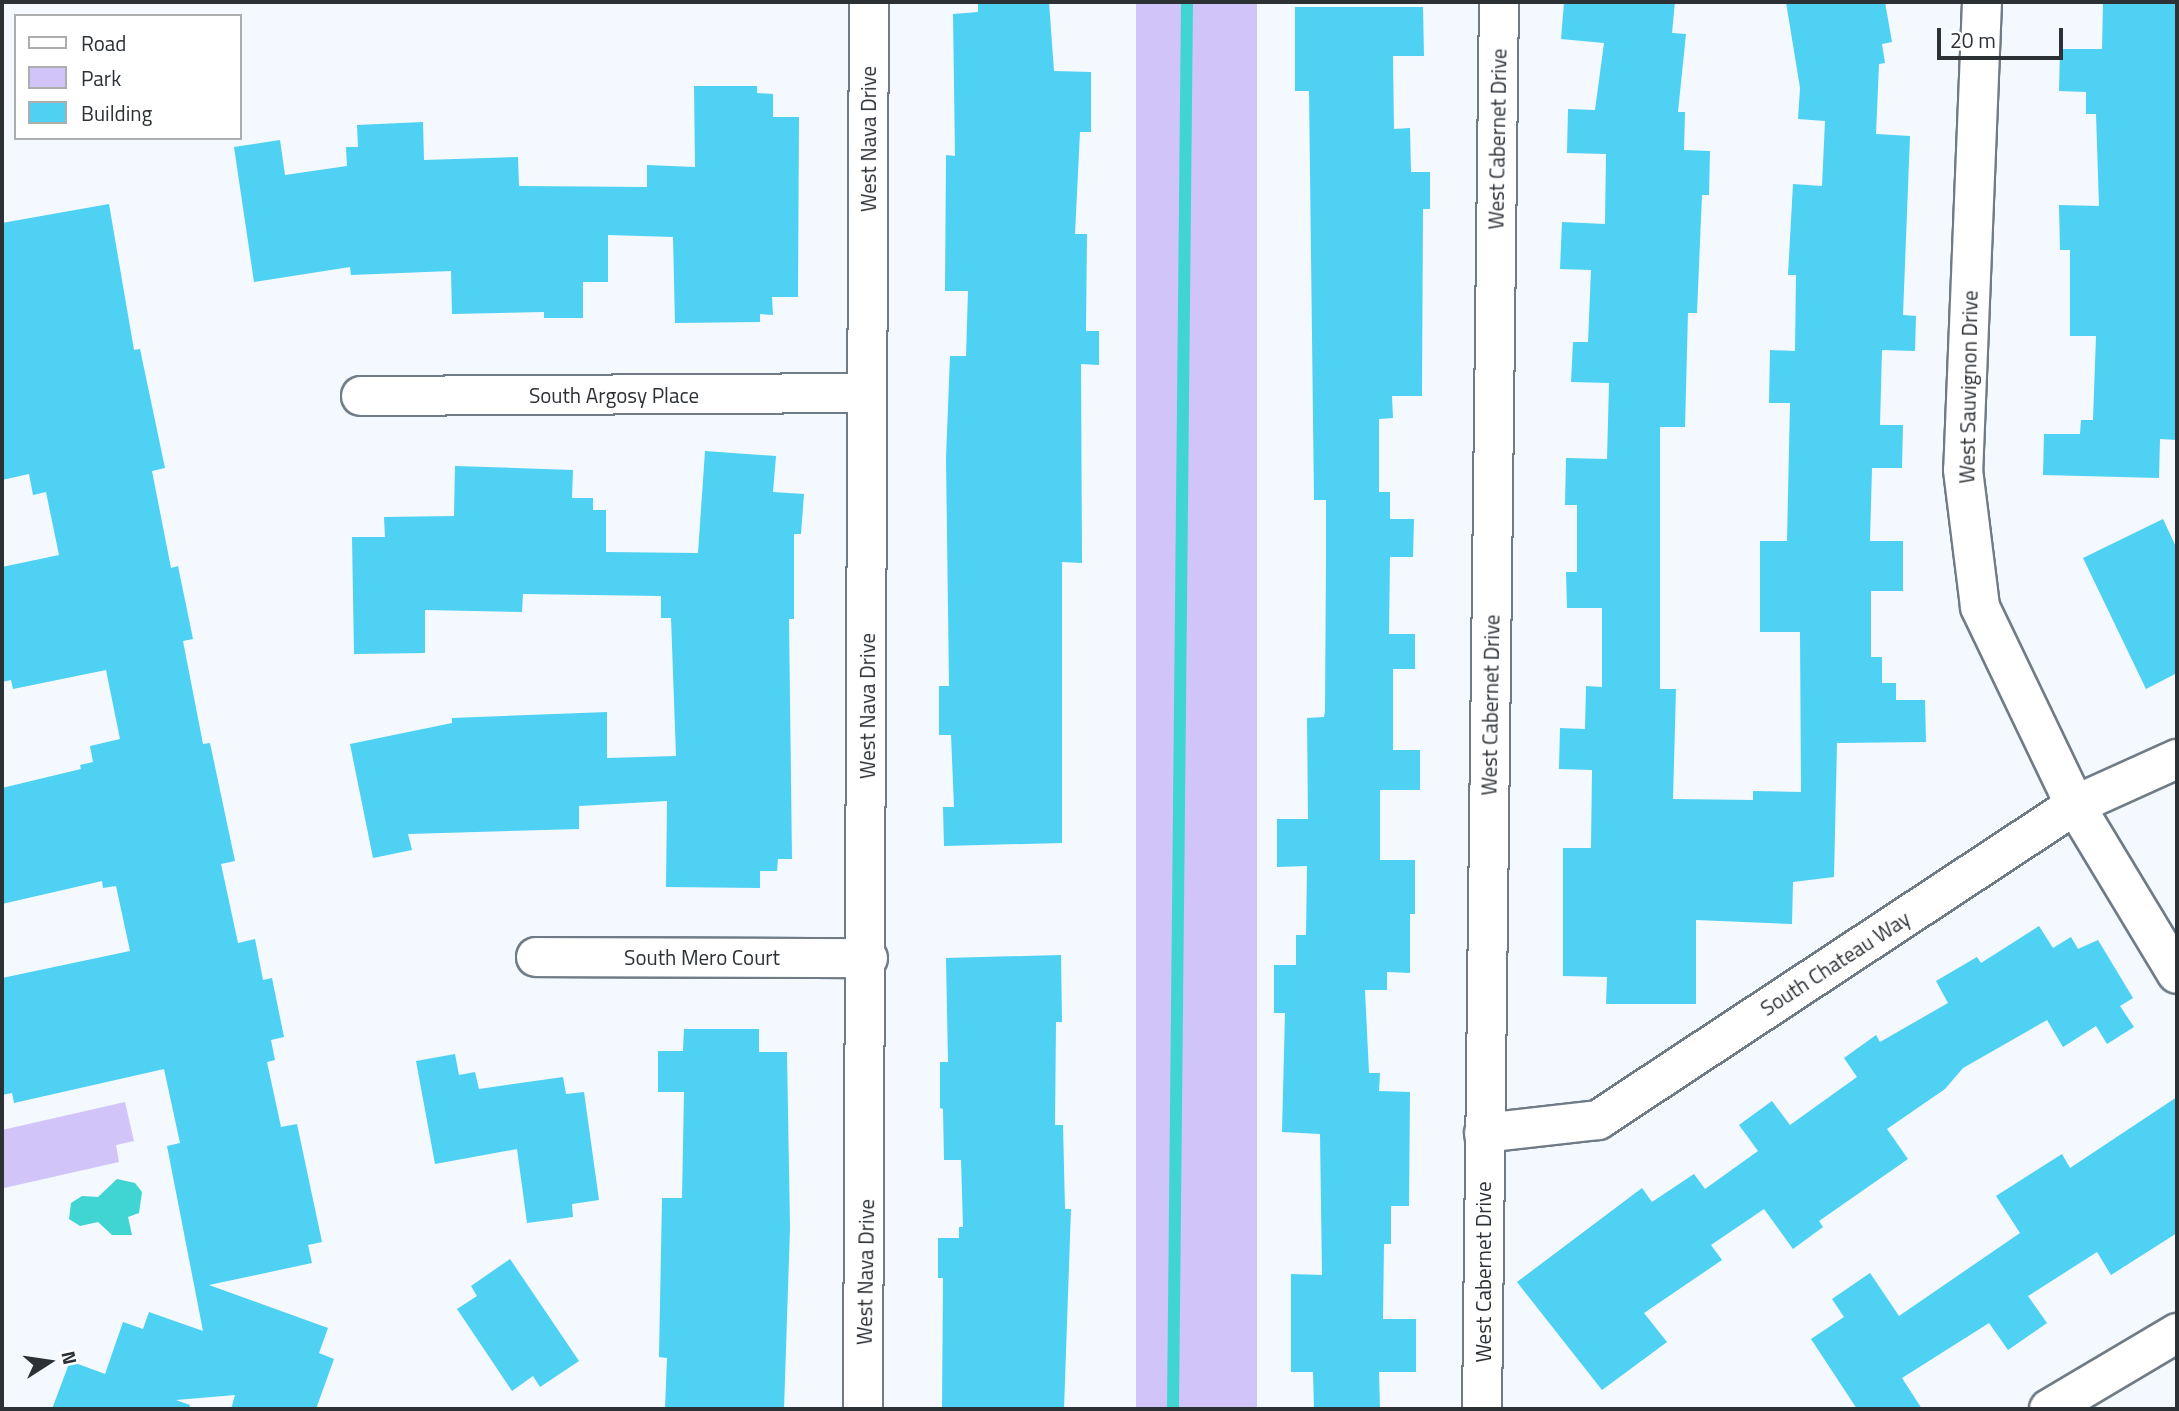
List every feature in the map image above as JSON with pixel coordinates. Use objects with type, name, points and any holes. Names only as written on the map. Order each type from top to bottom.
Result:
[{"type":"street","name":"West Nava Drive","points":[[863,1409],[868,958],[869,2]]},
{"type":"street","name":"West Cabernet Drive","points":[[1482,1409],[1499,2]]},
{"type":"street","name":"West Sauvignon Drive","points":[[1982,2],[1963,470],[1980,607],[2075,805],[2177,974]]},
{"type":"street","name":"South Argosy Place","points":[[361,396],[867,393]]},
{"type":"street","name":"South Chateau Way","points":[[1484,1133],[1598,1120],[2075,805],[2177,759]]},
{"type":"street","name":"South Mero Court","points":[[536,957],[868,958]]},
{"type":"street","points":[[2049,1409],[2177,1333]]},
{"type":"green space","points":[[1136,2],[1257,2],[1257,1409],[1136,1409]]},
{"type":"green space","points":[[125,1102],[134,1141],[116,1145],[119,1162],[4,1188],[2,1130]]},
{"type":"water","points":[[117,1179],[135,1183],[142,1192],[139,1213],[128,1217],[132,1235],[112,1235],[98,1222],[80,1226],[69,1219],[71,1203],[82,1196],[98,1197]]},
{"type":"building","points":[[978,2],[1049,2],[1054,71],[1091,72],[1091,132],[1080,132],[1075,234],[1087,234],[1086,331],[1099,331],[1099,365],[1081,364],[1082,563],[1062,562],[1062,843],[944,846],[943,807],[954,807],[951,735],[939,735],[939,686],[949,686],[946,458],[950,356],[966,356],[968,291],[945,291],[946,155],[955,156],[953,14],[978,12]]},
{"type":"building","points":[[1564,2],[1675,2],[1672,33],[1686,34],[1678,112],[1685,112],[1684,150],[1710,151],[1709,195],[1702,195],[1697,313],[1688,313],[1685,427],[1660,427],[1660,689],[1676,689],[1673,799],[1753,800],[1753,791],[1801,792],[1800,632],[1760,632],[1760,541],[1787,541],[1790,403],[1769,403],[1770,350],[1795,351],[1796,275],[1788,275],[1793,184],[1822,186],[1825,121],[1798,119],[1800,88],[1786,2],[1885,2],[1892,42],[1882,44],[1885,63],[1879,64],[1876,134],[1910,136],[1903,315],[1916,316],[1915,351],[1882,350],[1880,425],[1903,425],[1902,468],[1872,468],[1870,541],[1903,541],[1903,591],[1871,591],[1871,657],[1882,657],[1882,683],[1896,683],[1896,700],[1925,700],[1926,742],[1837,743],[1834,877],[1793,882],[1792,924],[1696,920],[1696,1004],[1606,1004],[1607,977],[1563,976],[1563,848],[1591,848],[1592,770],[1559,769],[1560,728],[1585,729],[1586,686],[1602,687],[1602,608],[1567,608],[1566,572],[1577,572],[1577,505],[1565,505],[1566,458],[1607,459],[1609,383],[1571,382],[1573,342],[1588,342],[1591,270],[1560,269],[1562,222],[1605,224],[1606,154],[1567,153],[1568,109],[1595,110],[1604,43],[1561,39]]},
{"type":"building","points":[[2103,2],[2177,2],[2177,440],[2160,439],[2159,478],[2043,475],[2044,434],[2080,434],[2081,420],[2093,420],[2096,336],[2070,336],[2070,250],[2060,250],[2059,205],[2099,206],[2096,114],[2086,114],[2086,92],[2059,91],[2060,49],[2102,49]]},
{"type":"building","points":[[1295,7],[1423,7],[1424,56],[1393,56],[1394,129],[1410,128],[1411,172],[1430,172],[1430,209],[1423,209],[1422,396],[1392,396],[1393,418],[1379,419],[1379,492],[1390,492],[1390,519],[1414,519],[1413,557],[1390,557],[1389,634],[1415,634],[1415,669],[1393,669],[1393,750],[1420,750],[1420,790],[1380,790],[1380,860],[1415,860],[1415,914],[1410,914],[1410,973],[1387,972],[1387,990],[1365,990],[1369,1073],[1380,1073],[1379,1091],[1410,1092],[1409,1206],[1391,1206],[1391,1244],[1384,1244],[1383,1319],[1416,1319],[1416,1372],[1379,1372],[1380,1409],[1314,1409],[1313,1372],[1291,1372],[1291,1274],[1322,1275],[1320,1134],[1282,1132],[1285,1013],[1274,1013],[1274,965],[1296,965],[1296,935],[1306,935],[1307,866],[1277,867],[1277,819],[1308,819],[1307,718],[1324,717],[1325,711],[1326,556],[1326,500],[1314,500],[1309,91],[1295,91]]},
{"type":"building","points":[[694,86],[757,86],[757,93],[773,94],[773,117],[799,117],[798,297],[772,297],[773,315],[760,314],[760,322],[675,323],[673,237],[608,235],[608,282],[583,282],[583,318],[544,318],[544,312],[452,314],[451,271],[351,275],[350,267],[254,282],[234,147],[280,140],[285,175],[347,166],[346,147],[358,147],[357,125],[423,122],[424,160],[518,157],[519,186],[647,187],[647,165],[695,167]]},
{"type":"building","points":[[109,204],[134,350],[140,349],[165,468],[152,471],[171,568],[178,566],[193,639],[183,641],[203,744],[210,743],[235,861],[221,864],[238,943],[255,939],[263,980],[272,978],[284,1037],[271,1040],[275,1060],[267,1062],[281,1127],[297,1124],[322,1242],[308,1245],[312,1263],[209,1285],[328,1328],[319,1353],[334,1359],[316,1409],[231,1409],[235,1395],[176,1400],[190,1405],[189,1409],[52,1409],[70,1361],[105,1374],[123,1322],[143,1329],[149,1312],[203,1331],[167,1146],[180,1143],[164,1069],[14,1103],[12,1093],[2,1095],[2,978],[130,951],[116,886],[103,888],[102,881],[2,904],[2,788],[81,769],[80,765],[93,762],[90,746],[120,739],[106,670],[13,689],[11,680],[2,682],[2,567],[59,555],[46,492],[33,495],[29,474],[2,480],[2,223]]},
{"type":"building","points":[[705,451],[776,456],[773,492],[804,494],[801,534],[794,534],[794,619],[789,619],[792,859],[778,859],[777,871],[760,871],[760,888],[666,887],[667,801],[579,806],[579,829],[408,834],[412,850],[373,858],[350,744],[452,723],[452,718],[607,712],[607,758],[676,756],[671,618],[661,618],[661,596],[523,594],[522,612],[425,610],[425,653],[354,654],[352,537],[385,537],[384,517],[454,516],[455,466],[573,470],[572,498],[593,498],[593,510],[606,510],[606,552],[698,553]]},
{"type":"building","points":[[2163,519],[2177,549],[2177,673],[2146,689],[2083,558]]},
{"type":"building","points":[[2039,926],[2053,948],[2071,937],[2078,949],[2098,940],[2133,998],[2120,1006],[2134,1027],[2107,1044],[2096,1026],[2063,1047],[2047,1020],[1963,1068],[1945,1089],[1887,1129],[1908,1159],[1819,1221],[1823,1227],[1793,1249],[1764,1209],[1711,1245],[1722,1260],[1644,1313],[1667,1342],[1602,1390],[1517,1282],[1642,1188],[1652,1202],[1694,1174],[1705,1189],[1758,1151],[1739,1125],[1772,1101],[1790,1125],[1857,1077],[1844,1058],[1876,1035],[1880,1042],[1948,1003],[1936,981],[1977,957],[1981,963]]},
{"type":"building","points":[[1061,955],[1062,1022],[1056,1022],[1055,1125],[1063,1125],[1065,1209],[1071,1209],[1064,1409],[942,1409],[943,1278],[938,1278],[938,1238],[959,1238],[959,1227],[963,1227],[961,1160],[944,1160],[943,1109],[940,1108],[940,1062],[948,1062],[946,958]]},
{"type":"building","points":[[684,1029],[759,1029],[759,1052],[787,1052],[790,1228],[784,1409],[665,1409],[667,1358],[659,1357],[662,1198],[682,1198],[684,1092],[658,1092],[658,1051],[683,1051]]},
{"type":"building","points":[[455,1054],[459,1075],[475,1072],[479,1089],[563,1077],[566,1094],[584,1092],[599,1200],[572,1204],[573,1217],[527,1223],[517,1149],[435,1164],[416,1061]]},
{"type":"building","points":[[2177,1097],[2177,1233],[2111,1275],[2097,1252],[2028,1296],[2047,1323],[2008,1350],[1989,1323],[1902,1378],[1922,1409],[1857,1409],[1811,1339],[1844,1317],[1832,1299],[1870,1273],[1899,1316],[2020,1233],[1996,1196],[2062,1154],[2070,1168]]},
{"type":"building","points":[[510,1259],[579,1361],[540,1387],[533,1376],[512,1391],[457,1309],[477,1296],[471,1286]]},
{"type":"waterway","points":[[1173,1409],[1187,2]]}]
